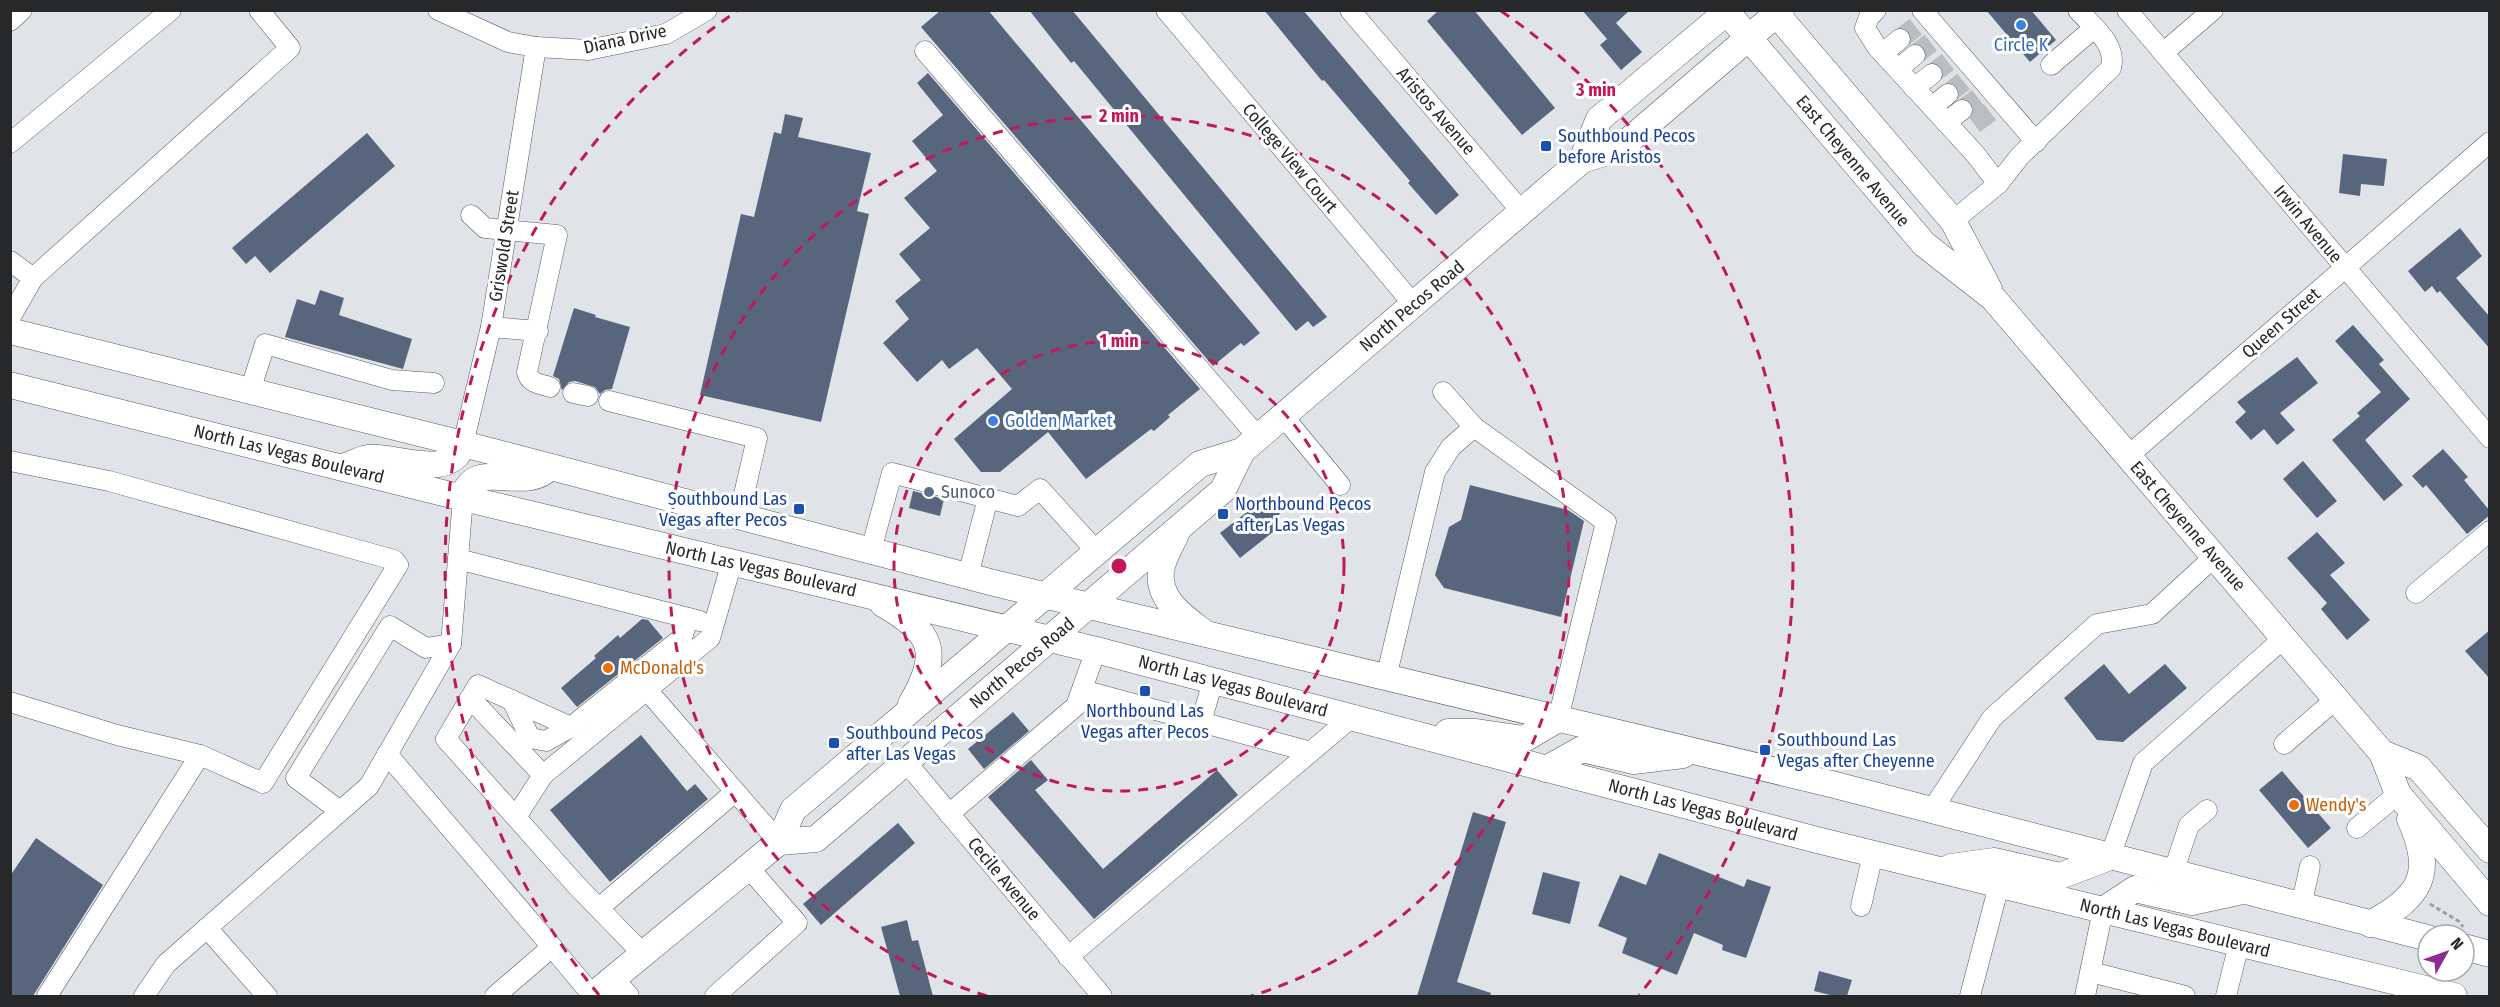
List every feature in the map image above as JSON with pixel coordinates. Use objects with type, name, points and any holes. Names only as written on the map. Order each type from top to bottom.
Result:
[{"type":"main road","name":"North Pecos Road","points":[[1582,160],[1599,120],[1727,11]]},
{"type":"main road","name":"East Cheyenne Avenue","points":[[1727,11],[1924,244],[1994,298],[2382,753],[2398,794],[2490,903]]},
{"type":"main road","name":"North Pecos Road","points":[[592,996],[621,987],[643,954],[779,842],[793,810],[1200,464],[1250,444],[1582,160],[1620,148],[1749,39],[1777,12]]},
{"type":"main road","name":"East Cheyenne Avenue","points":[[1777,12],[1953,221],[1994,298]]},
{"type":"main road","points":[[10,331],[463,444],[1045,596],[1932,810],[2416,935]]},
{"type":"main road","name":"North Las Vegas Boulevard","points":[[10,385],[463,498],[1096,650],[1873,854],[2454,996]]},
{"type":"main road","points":[[343,468],[368,458],[405,460],[419,464],[448,462],[460,452],[463,444]]},
{"type":"main road","name":"North Pecos Road","points":[[779,842],[816,839],[1223,490],[1250,444]]},
{"type":"main road","points":[[463,498],[468,485],[482,476],[525,479],[543,474],[550,467]]},
{"type":"main road","points":[[1177,530],[1161,571],[1163,589],[1167,600],[1179,614],[1210,636]]},
{"type":"main road","points":[[867,594],[897,611],[917,629],[927,642],[931,657],[926,676],[904,715]]},
{"type":"main road","points":[[1409,732],[1476,732],[1524,740],[1558,719]]},
{"type":"main road","points":[[1546,769],[1582,749],[1634,761],[1701,753]]},
{"type":"main road","name":"East Cheyenne Avenue","points":[[2382,753],[2419,768],[2490,850]]},
{"type":"main road","points":[[2370,924],[2406,902],[2414,893],[2422,869],[2421,843],[2398,794]]},
{"type":"main road","points":[[1936,869],[1994,861],[2060,876],[2110,857]]},
{"type":"main road","points":[[2103,910],[2135,889],[2192,902],[2242,891]]},
{"type":"main road","points":[[2476,947],[2490,954]]},
{"type":"street","points":[[10,21],[22,10]]},
{"type":"street","points":[[10,143],[171,10]]},
{"type":"street","points":[[10,318],[33,278],[290,48],[259,10]]},
{"type":"street","name":"Diana Drive","points":[[438,10],[508,42],[536,47],[588,50],[666,34],[707,10]]},
{"type":"street","name":"College View Court","points":[[1166,10],[1413,304]]},
{"type":"street","name":"Aristos Avenue","points":[[1350,10],[1522,212]]},
{"type":"street","points":[[1876,10],[1869,17],[1865,28],[1883,53],[1932,107],[1975,112],[2036,142]]},
{"type":"street","points":[[1953,221],[1998,184],[2020,156],[2111,68],[2114,57],[2106,41],[2078,10]]},
{"type":"street","name":"Irwin Avenue","points":[[2127,10],[2490,438]]},
{"type":"street","points":[[2163,53],[2213,10]]},
{"type":"street","points":[[1922,17],[1970,76],[1975,112],[1998,184]]},
{"type":"street","points":[[2050,65],[2094,28]]},
{"type":"street","points":[[1883,53],[1900,39]]},
{"type":"street","name":"Griswold Street","points":[[463,444],[491,327],[536,47]]},
{"type":"street","points":[[925,51],[1250,444]]},
{"type":"street","points":[[1898,69],[1915,55]]},
{"type":"street","points":[[1914,88],[1932,74]]},
{"type":"street","points":[[1932,107],[1948,94]]},
{"type":"street","name":"Queen Street","points":[[2128,456],[2490,142]]},
{"type":"street","points":[[471,215],[485,228],[557,235],[538,331],[527,372],[528,377],[533,381],[550,387]]},
{"type":"street","points":[[10,261],[33,278]]},
{"type":"street","points":[[491,327],[538,331]]},
{"type":"street","points":[[250,391],[265,344],[392,380],[434,382]]},
{"type":"street","points":[[1443,392],[1474,427],[1606,522],[1558,719]]},
{"type":"street","points":[[609,401],[758,438],[739,516]]},
{"type":"street","points":[[1283,416],[1340,485]]},
{"type":"street","points":[[1386,678],[1435,472],[1451,447],[1474,427]]},
{"type":"street","points":[[10,461],[109,481],[394,560],[398,565],[263,783],[200,755],[117,735],[10,702]]},
{"type":"street","points":[[871,550],[892,473],[1018,506],[1040,489],[1097,552]]},
{"type":"street","points":[[144,996],[166,964],[369,786],[451,644],[463,498]]},
{"type":"street","points":[[968,576],[988,498]]},
{"type":"street","points":[[2416,593],[2490,531]]},
{"type":"street","points":[[1932,810],[1992,718],[2097,624],[2152,614],[2214,557]]},
{"type":"street","points":[[458,559],[714,624]]},
{"type":"street","points":[[516,817],[543,775],[710,638],[732,562]]},
{"type":"street","points":[[512,700],[530,738],[546,741],[571,727],[682,638],[688,618]]},
{"type":"street","points":[[340,811],[296,778],[390,626],[426,648],[451,644]]},
{"type":"street","points":[[2110,857],[2143,763],[2284,638]]},
{"type":"street","points":[[949,814],[1076,706],[1096,650]]},
{"type":"street","points":[[1201,722],[1213,681]]},
{"type":"street","points":[[646,690],[779,842]]},
{"type":"street","points":[[1082,690],[1311,752]]},
{"type":"street","points":[[474,691],[512,700],[571,727]]},
{"type":"street","points":[[474,691],[543,775]]},
{"type":"street","points":[[474,691],[446,739],[643,954]]},
{"type":"street","points":[[2284,744],[2336,699]]},
{"type":"street","points":[[1068,957],[1352,717]]},
{"type":"street","points":[[387,754],[592,996]]},
{"type":"street","points":[[47,996],[200,755]]},
{"type":"street","name":"Cecile Avenue","points":[[906,762],[1102,996]]},
{"type":"street","points":[[599,908],[735,792]]},
{"type":"street","points":[[2357,828],[2398,794]]},
{"type":"street","points":[[2173,873],[2189,825],[2207,810]]},
{"type":"street","points":[[1861,906],[1873,854]]},
{"type":"street","points":[[2301,906],[2310,866]]},
{"type":"street","points":[[715,996],[797,923],[748,867]]},
{"type":"street","points":[[1971,996],[1999,885]]},
{"type":"street","points":[[2085,996],[2103,910]]},
{"type":"street","points":[[207,928],[267,996]]},
{"type":"street","points":[[2226,996],[2239,944]]},
{"type":"street","points":[[495,996],[552,947]]},
{"type":"street","points":[[2091,972],[2185,996]]},
{"type":"path","points":[[2427,902],[2460,923]]},
{"type":"building","points":[[941,10],[988,10],[1260,333],[1244,346],[1241,343],[1213,366],[921,27]]},
{"type":"building","points":[[1029,10],[1072,10],[1327,317],[1313,327],[1308,321],[1296,331],[1074,61],[1071,63]]},
{"type":"building","points":[[1264,10],[1303,10],[1459,195],[1436,215],[1408,183],[1410,181],[1324,80],[1322,81]]},
{"type":"building","points":[[1439,10],[1474,10],[1555,108],[1522,135],[1427,21]]},
{"type":"building","points":[[1582,10],[1630,10],[1616,23],[1642,52],[1621,70],[1600,45],[1607,39]]},
{"type":"building","name":"Circle K","points":[[1986,10],[2031,10],[2056,40],[2030,62]]},
{"type":"building","points":[[928,73],[1200,389],[1168,415],[1170,417],[1154,431],[1151,429],[1086,479],[1048,432],[1000,472],[981,472],[954,439],[1012,389],[977,348],[949,369],[942,360],[917,382],[883,343],[909,319],[895,301],[921,280],[899,254],[930,228],[904,198],[937,171],[912,141],[943,115],[917,83]]},
{"type":"building","points":[[785,114],[803,118],[798,137],[871,153],[857,211],[869,214],[821,422],[700,395],[741,214],[754,217],[774,132],[781,134]]},
{"type":"building","points":[[367,133],[395,166],[270,273],[255,256],[246,264],[232,248]]},
{"type":"building","points":[[2343,154],[2387,159],[2384,186],[2361,184],[2360,196],[2339,193]]},
{"type":"building","points":[[2460,228],[2482,256],[2456,278],[2490,317],[2490,349],[2440,291],[2437,293],[2432,286],[2425,292],[2408,271]]},
{"type":"building","points":[[320,290],[344,298],[339,315],[412,339],[403,369],[285,337],[297,299],[315,305]]},
{"type":"building","points":[[574,308],[630,327],[612,389],[600,394],[595,387],[575,381],[569,382],[562,390],[559,379],[553,376]]},
{"type":"building","points":[[2353,325],[2384,360],[2379,364],[2410,399],[2365,440],[2403,485],[2384,501],[2332,440],[2360,416],[2357,413],[2381,392],[2335,341]]},
{"type":"building","points":[[2297,357],[2318,383],[2280,413],[2295,430],[2277,445],[2264,429],[2251,440],[2235,422],[2246,412],[2237,402]]},
{"type":"building","points":[[2443,449],[2468,477],[2464,480],[2490,511],[2490,515],[2467,534],[2426,485],[2423,488],[2412,476]]},
{"type":"building","points":[[2303,461],[2337,501],[2317,518],[2283,479]]},
{"type":"building","points":[[1470,485],[1568,510],[1584,521],[1561,617],[1444,588],[1435,575],[1449,527],[1461,520]]},
{"type":"building","points":[[913,491],[944,499],[940,516],[909,508]]},
{"type":"building","points":[[1266,497],[1280,514],[1272,520],[1278,528],[1240,558],[1220,533]]},
{"type":"building","points":[[2317,532],[2345,563],[2330,575],[2370,620],[2347,640],[2321,609],[2327,603],[2287,558]]},
{"type":"building","name":"McDonald's","points":[[642,619],[648,620],[663,638],[577,707],[561,688],[596,658],[594,656],[618,635],[620,638]]},
{"type":"building","points":[[2490,630],[2490,679],[2465,651]]},
{"type":"building","points":[[2104,664],[2129,694],[2165,664],[2187,688],[2123,742],[2097,740],[2064,698]]},
{"type":"building","points":[[1013,712],[1029,731],[984,769],[968,749]]},
{"type":"building","points":[[641,735],[687,791],[695,784],[708,799],[610,882],[550,810]]},
{"type":"building","points":[[1031,760],[1048,780],[1035,790],[1103,869],[1217,770],[1238,795],[1094,919],[988,797]]},
{"type":"building","name":"Wendy's","points":[[2282,771],[2306,799],[2309,796],[2321,811],[2318,813],[2331,828],[2308,848],[2259,790]]},
{"type":"building","points":[[1473,812],[1506,822],[1457,982],[1491,993],[1490,996],[1417,996]]},
{"type":"building","points":[[898,823],[915,843],[821,925],[803,904]]},
{"type":"building","points":[[36,838],[103,885],[33,996],[10,996],[10,876]]},
{"type":"building","points":[[1659,853],[1744,887],[1747,879],[1771,887],[1746,958],[1722,950],[1723,945],[1694,933],[1677,975],[1622,953],[1627,938],[1598,926],[1620,875],[1646,885]]},
{"type":"building","points":[[1543,872],[1580,882],[1570,924],[1532,914]]},
{"type":"building","points":[[907,920],[912,941],[918,940],[933,996],[900,996],[881,927]]},
{"type":"building","points":[[1819,971],[1852,980],[1847,996],[1834,996],[1814,991]]},
{"type":"tunnel","points":[[1900,39],[1918,25]]},
{"type":"tunnel","points":[[1915,55],[1933,41]]},
{"type":"tunnel","points":[[1932,74],[1949,61]]},
{"type":"tunnel","points":[[1948,94],[1964,81]]},
{"type":"tunnel","points":[[1962,110],[1978,98]]},
{"type":"tunnel","points":[[1974,124],[1990,112]]},
{"type":"place","name":"Circle K","points":[[2021,25]]},
{"type":"place","name":"Southbound Pecos before Aristos","points":[[1546,146]]},
{"type":"place","name":"Golden Market","points":[[993,421]]},
{"type":"place","name":"Sunoco","points":[[929,492]]},
{"type":"place","name":"Southbound Las Vegas after Pecos","points":[[799,509]]},
{"type":"place","name":"Northbound Pecos after Las Vegas","points":[[1223,514]]},
{"type":"place","name":"McDonald's","points":[[608,668]]},
{"type":"place","name":"Northbound Las Vegas after Pecos","points":[[1145,691]]},
{"type":"place","name":"Southbound Pecos after Las Vegas","points":[[834,743]]},
{"type":"place","name":"Southbound Las Vegas after Cheyenne","points":[[1765,750]]},
{"type":"place","name":"Wendy's","points":[[2294,805]]}]
